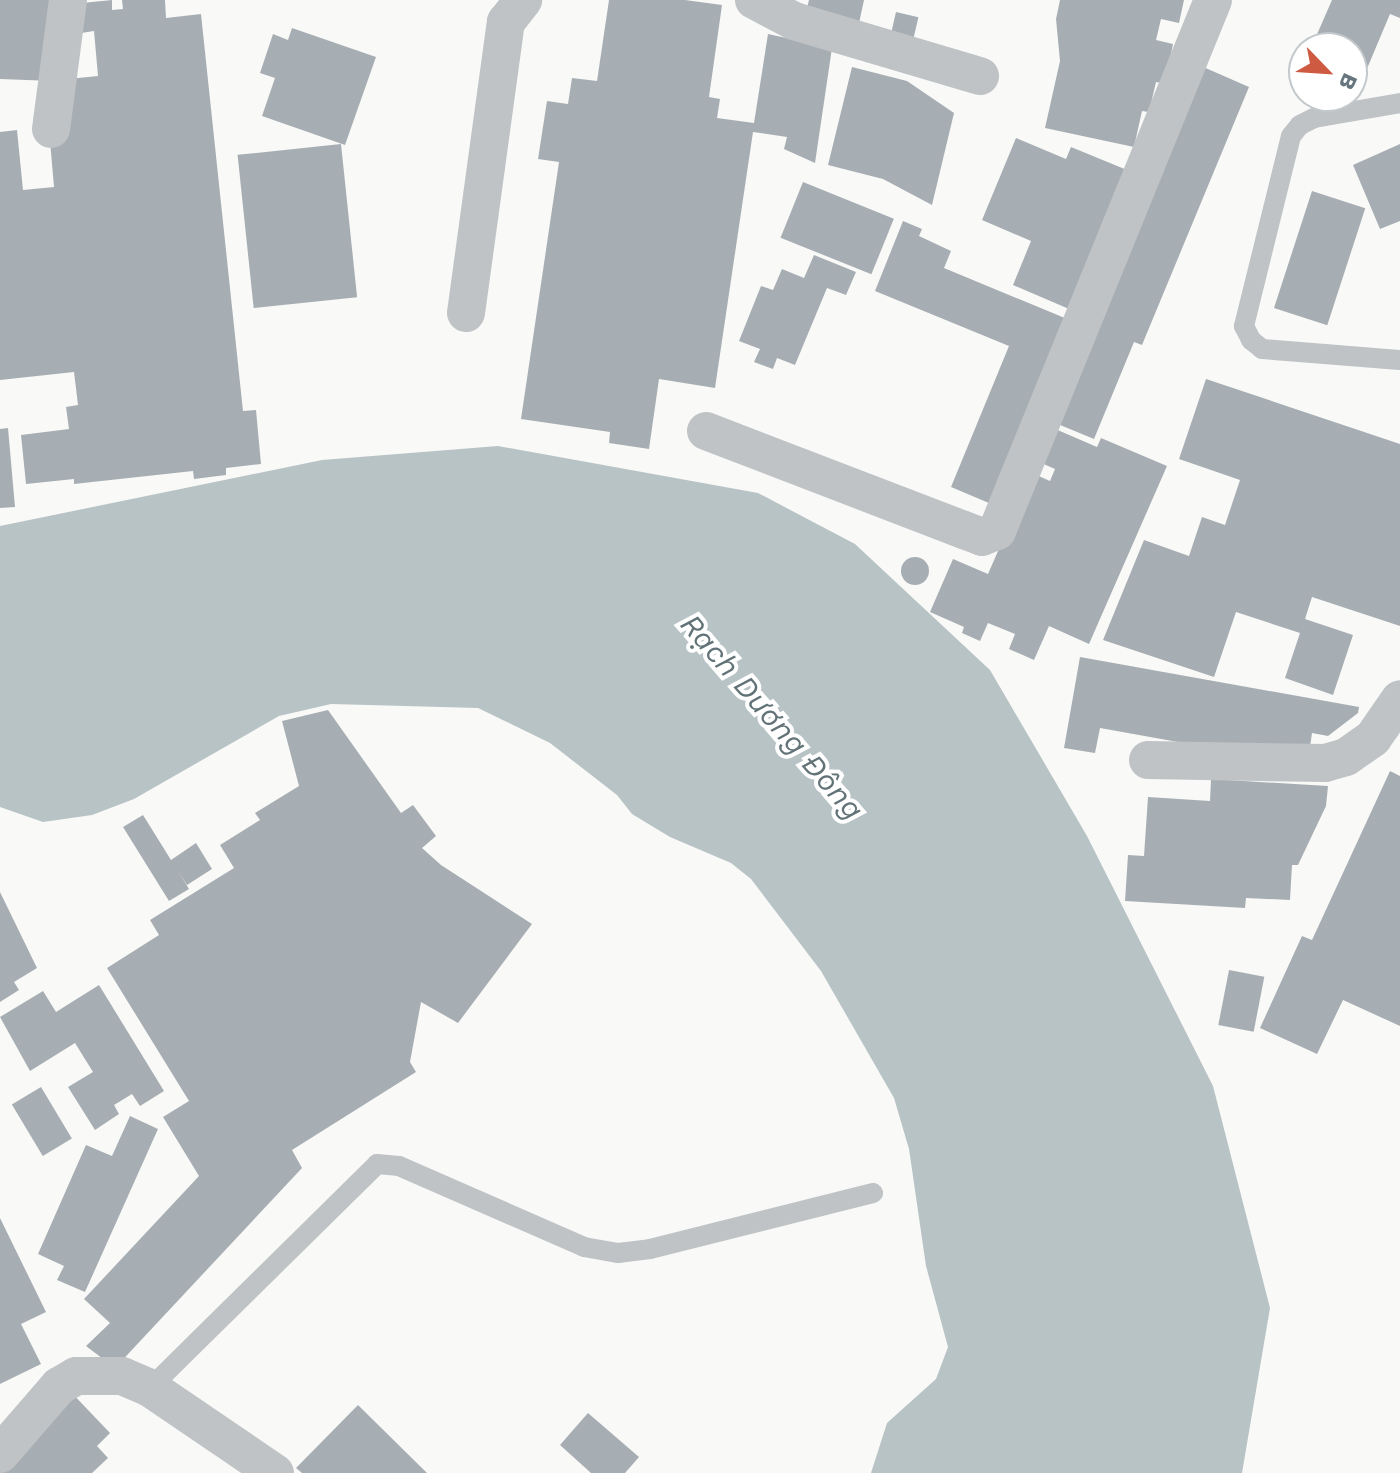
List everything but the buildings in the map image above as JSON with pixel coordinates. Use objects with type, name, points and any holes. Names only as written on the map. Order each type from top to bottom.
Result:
[{"type":"street","points":[[51,129],[68,0]]},
{"type":"street","points":[[466,313],[506,22],[523,0]]},
{"type":"street","points":[[754,0],[794,21],[980,76]]},
{"type":"street","points":[[706,431],[982,537],[997,531],[1213,0]]},
{"type":"street","points":[[1148,760],[1325,763],[1346,757],[1373,738],[1400,699]]},
{"type":"street","points":[[0,1454],[43,1401],[76,1376],[122,1376],[150,1388],[275,1473]]},
{"type":"lane","points":[[1400,103],[1314,118],[1300,125],[1291,136],[1244,326],[1251,340],[1262,349],[1400,360]]},
{"type":"lane","points":[[150,1388],[377,1164],[399,1166],[584,1247],[618,1253],[650,1249],[873,1193]]},
{"type":"water","name":"Rạch Dương Đông","points":[[498,446],[758,493],[855,544],[990,670],[1087,836],[1213,1086],[1270,1308],[1242,1473],[871,1473],[887,1423],[936,1379],[948,1347],[926,1266],[909,1149],[894,1098],[821,971],[751,879],[731,863],[670,837],[632,814],[617,795],[550,743],[478,708],[331,704],[279,716],[134,799],[92,815],[43,822],[0,807],[0,526],[322,460]]}]
